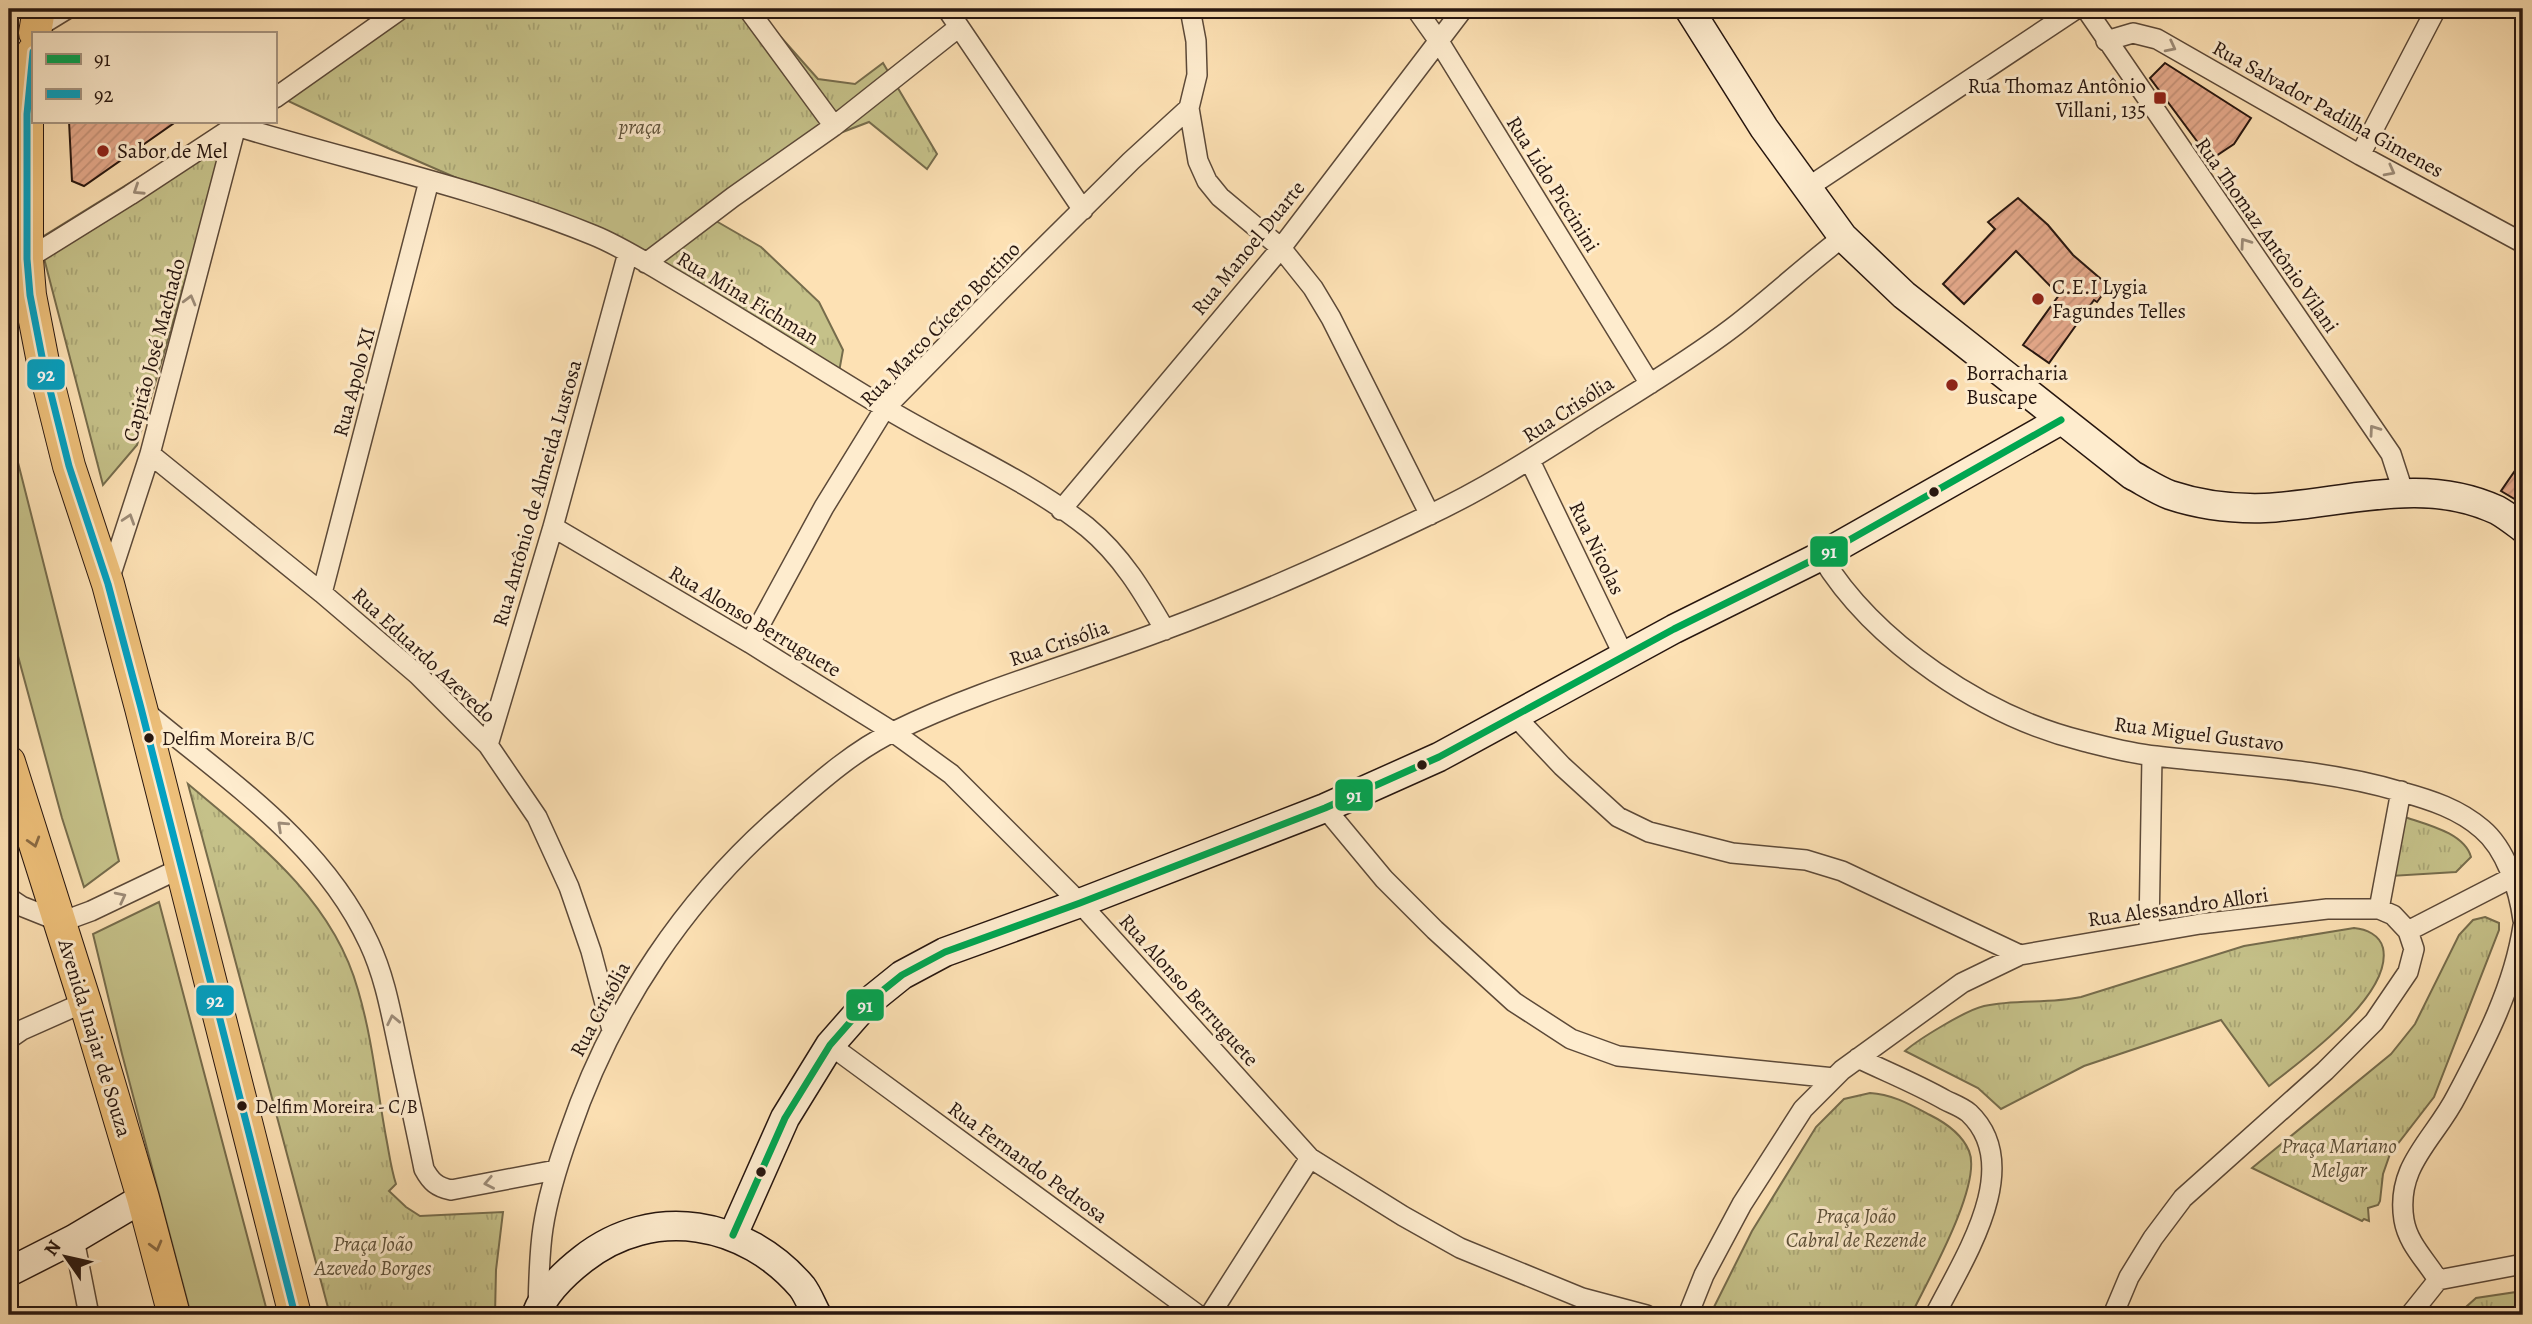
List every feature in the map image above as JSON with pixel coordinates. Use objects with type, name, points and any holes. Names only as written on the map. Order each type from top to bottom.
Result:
[{"type":"main road","points":[[32,67],[18,265],[30,295],[69,466],[108,584],[141,708],[295,1315]]},
{"type":"main road","name":"Avenida Inajar de Souza","points":[[9,762],[85,1002],[143,1198],[174,1315]]},
{"type":"street","points":[[36,30],[67,9]]},
{"type":"street","points":[[276,98],[401,9]]},
{"type":"street","points":[[748,9],[834,126]]},
{"type":"street","points":[[947,9],[1083,210]]},
{"type":"street","points":[[1190,9],[1196,41],[1197,75],[1189,108],[1198,161],[1207,181],[1234,211],[1281,248],[1313,288],[1331,318],[1430,515]]},
{"type":"street","name":"Rua Lido Piccinini","points":[[1416,9],[1438,40],[1650,384]]},
{"type":"street","name":"Rua Manoel Duarte","points":[[1061,510],[1281,248],[1463,9]]},
{"type":"street","points":[[1689,9],[1764,128],[1843,237],[1904,295],[2132,475],[2170,494],[2205,504],[2265,508],[2403,492],[2442,495],[2499,511],[2523,528]]},
{"type":"street","points":[[1807,188],[2076,9]]},
{"type":"street","name":"Rua Thomaz Antônio Vilani","points":[[2086,9],[2390,454],[2403,492]]},
{"type":"street","points":[[2360,155],[2436,9]]},
{"type":"street","points":[[646,263],[733,197],[834,126],[959,27]]},
{"type":"street","name":"Rua Salvador Padilha Gimenes","points":[[2106,41],[2133,33],[2157,39],[2360,155],[2523,243]]},
{"type":"street","name":"Rua Marco Cícero Bottino","points":[[750,643],[824,507],[884,408],[1131,161],[1189,108]]},
{"type":"street","points":[[18,265],[239,123]]},
{"type":"street","name":"Rua Mina Fichman","points":[[239,123],[325,153],[515,206],[596,237],[628,253],[884,408],[1039,495],[1086,527],[1112,550],[1137,581],[1165,630]]},
{"type":"street","name":"Capitão José Machado","points":[[108,584],[150,454],[239,123]]},
{"type":"street","name":"Rua Apolo XI","points":[[323,593],[429,181]]},
{"type":"street","name":"Rua Crisólia","points":[[537,1312],[544,1226],[556,1170],[581,1099],[612,1030],[646,968],[695,902],[758,834],[831,771],[893,732],[999,688],[1165,630],[1302,573],[1430,515],[1530,461],[1650,384],[1731,328],[1843,237]]},
{"type":"street","name":"Rua Antônio de Almeida Lustosa","points":[[488,745],[553,527],[628,253]]},
{"type":"street","points":[[733,1235],[786,1118],[830,1045],[866,1004],[902,975],[945,952],[1325,808],[1439,757],[1624,656],[1821,556],[2061,420]]},
{"type":"street","name":"Rua Eduardo Azevedo","points":[[150,454],[323,593],[418,675],[488,745],[537,817],[569,887],[591,951],[612,1030]]},
{"type":"street","name":"Rua Nicolas","points":[[1530,461],[1624,656]]},
{"type":"street","name":"Rua Alonso Berruguete","points":[[553,527],[750,643],[893,732],[951,774],[1080,903],[1310,1158],[1460,1248],[1582,1298],[1646,1315]]},
{"type":"street","name":"Rua Miguel Gustavo","points":[[1821,556],[1851,599],[1888,634],[1969,694],[2024,720],[2080,740],[2152,756],[2308,771],[2370,782],[2459,812],[2485,831],[2501,853],[2519,899],[2523,920]]},
{"type":"street","points":[[141,708],[296,839],[349,905],[370,943],[386,988],[424,1169],[430,1180],[451,1191],[556,1170]]},
{"type":"street","points":[[1515,716],[1562,766],[1618,817],[1649,832],[1732,853],[1806,860],[1842,871],[2020,955]]},
{"type":"street","points":[[2149,932],[2152,756]]},
{"type":"street","points":[[2113,1315],[2129,1277],[2153,1238],[2183,1198],[2325,1071],[2374,1022],[2407,972],[2414,949],[2407,931],[2393,915],[2379,909],[2401,791]]},
{"type":"street","points":[[1325,808],[1384,879],[1435,930],[1514,1002],[1571,1039],[1618,1056],[1834,1078]]},
{"type":"street","points":[[9,898],[21,906],[61,922],[91,911],[181,868]]},
{"type":"street","points":[[2407,931],[2511,878]]},
{"type":"street","name":"Rua Alessandro Allori","points":[[1688,1315],[1704,1275],[1742,1204],[1803,1109],[1858,1058],[1962,983],[2020,955],[2149,932],[2327,909],[2379,909]]},
{"type":"street","points":[[2438,1280],[2407,1232],[2403,1217],[2406,1177],[2410,1165],[2456,1098],[2482,1044],[2513,975],[2523,926]]},
{"type":"street","points":[[9,1039],[22,1030],[85,1002]]},
{"type":"street","name":"Rua Fernando Pedrosa","points":[[830,1045],[1198,1315]]},
{"type":"street","points":[[1858,1058],[1967,1112],[1982,1129],[1990,1150],[1990,1198],[1935,1315]]},
{"type":"street","points":[[1210,1315],[1310,1158]]},
{"type":"street","points":[[10,1273],[143,1198]]},
{"type":"street","points":[[537,1312],[565,1273],[601,1245],[644,1229],[689,1225],[733,1235],[772,1257],[803,1289],[817,1315]]},
{"type":"street","points":[[74,1239],[89,1315]]},
{"type":"street","points":[[2410,1315],[2438,1280],[2523,1264]]},
{"type":"green space","name":"praça","points":[[387,9],[756,9],[818,79],[855,84],[883,63],[937,154],[927,169],[869,122],[827,138],[716,221],[761,247],[819,302],[843,350],[839,372],[655,264],[390,149],[286,100]]},
{"type":"green space","points":[[232,122],[137,445],[103,485],[39,239]]},
{"type":"green space","points":[[9,427],[119,861],[84,887],[62,818],[9,623]]},
{"type":"green space","name":"Praça João Azevedo Borges","points":[[188,784],[240,827],[289,874],[330,927],[346,957],[358,990],[371,1044],[396,1184],[389,1191],[420,1216],[503,1212],[496,1270],[495,1315],[330,1315]]},
{"type":"green space","points":[[2402,816],[2452,835],[2467,848],[2471,857],[2456,872],[2391,876]]},
{"type":"green space","points":[[159,902],[268,1315],[191,1315],[122,1054],[93,934]]},
{"type":"green space","name":"Praça Mariano Melgar","points":[[2485,917],[2499,923],[2499,930],[2434,1097],[2390,1154],[2383,1174],[2380,1201],[2378,1205],[2368,1208],[2369,1221],[2362,1221],[2252,1168],[2391,1054],[2415,1024],[2459,935],[2473,920]]},
{"type":"green space","points":[[2354,928],[2372,934],[2383,948],[2382,966],[2374,986],[2342,1025],[2269,1086],[2221,1020],[2084,1066],[2001,1109],[1978,1088],[1905,1051],[1943,1026],[1984,1006],[2081,997],[2244,946]]},
{"type":"green space","name":"Praça João Cabral de Rezende","points":[[1870,1093],[1894,1098],[1948,1125],[1958,1134],[1969,1151],[1971,1166],[1961,1209],[1911,1315],[1710,1315],[1752,1231],[1816,1127],[1844,1099]]},
{"type":"green space","points":[[2523,1291],[2523,1315],[2457,1315],[2476,1298]]},
{"type":"building","points":[[2165,63],[2251,118],[2234,144],[2216,156],[2208,150],[2205,152],[2150,78]]},
{"type":"building","name":"Sabor de Mel","points":[[69,122],[176,122],[84,186],[72,181]]},
{"type":"building","points":[[2018,198],[2048,225],[2073,255],[2109,286],[2097,302],[2094,300],[2049,363],[2023,345],[2059,295],[2016,251],[1964,304],[1943,284],[1995,229],[1988,222]]},
{"type":"building","points":[[2523,459],[2523,504],[2501,491]]},
{"type":"transit line","name":"92","points":[[32,62],[27,114],[27,259],[30,295],[43,362],[69,466],[108,584],[141,708],[295,1315]]},
{"type":"transit line","name":"91","points":[[733,1235],[785,1118],[830,1045],[866,1004],[902,975],[945,952],[1325,808],[1439,757],[1674,629],[1821,556],[2061,420]]},
{"type":"place","name":"Rua Thomaz Antônio Villani, 135","points":[[2160,98]]},
{"type":"place","name":"Sabor de Mel","points":[[103,151]]},
{"type":"place","name":"C.E.I Lygia Fagundes Telles","points":[[2038,299]]},
{"type":"place","name":"Borracharia Buscape","points":[[1952,385]]},
{"type":"place","name":"Delfim Moreira B/C","points":[[149,738]]},
{"type":"place","name":"Delfim Moreira - C/B","points":[[242,1106]]}]
